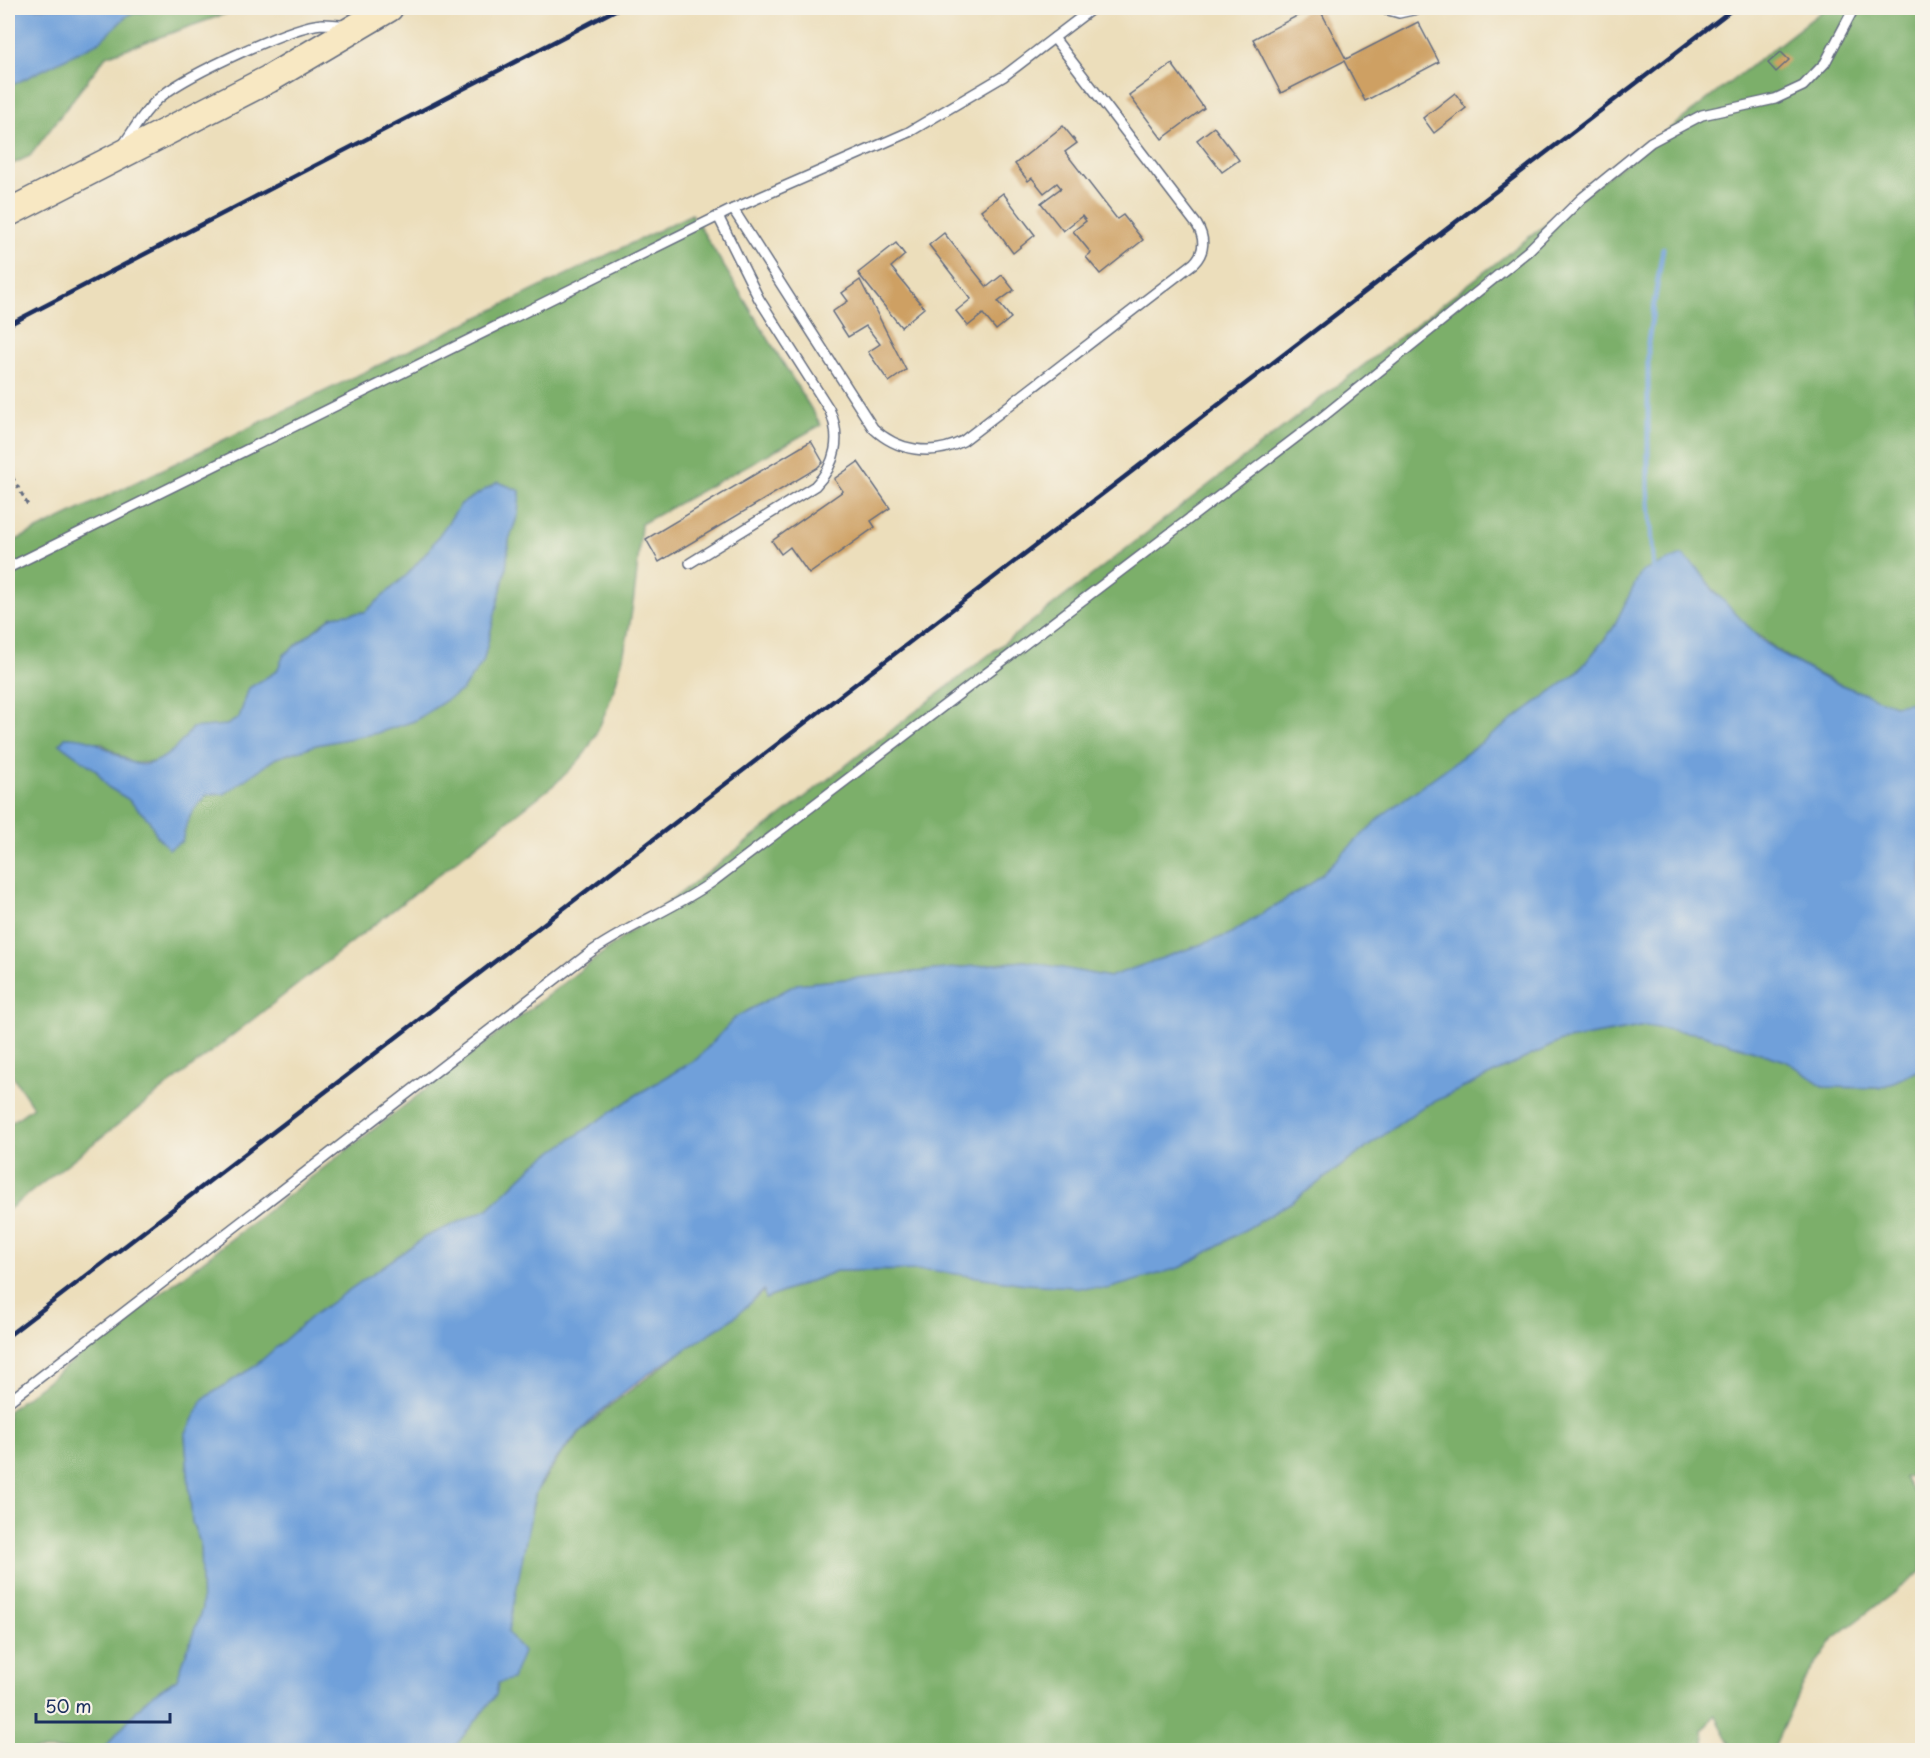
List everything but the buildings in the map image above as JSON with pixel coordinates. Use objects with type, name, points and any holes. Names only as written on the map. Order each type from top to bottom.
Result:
[{"type":"street","points":[[8,213],[269,79],[389,8]]},
{"type":"lane","points":[[8,568],[718,216],[865,153],[930,121],[1004,76],[1093,8]]},
{"type":"lane","points":[[1381,8],[1399,12],[1422,8]]},
{"type":"lane","points":[[8,1402],[588,954],[620,933],[707,886],[1275,454],[1528,251],[1581,198],[1651,142],[1702,115],[1775,99],[1803,86],[1825,63],[1854,8]]},
{"type":"lane","points":[[111,162],[147,110],[162,95],[182,83],[283,34],[321,24],[356,26]]},
{"type":"lane","points":[[733,209],[873,428],[892,442],[916,450],[940,449],[963,441],[1194,263],[1202,250],[1203,239],[1197,225],[1054,38]]},
{"type":"lane","points":[[690,563],[815,486],[828,470],[836,443],[836,429],[829,409],[759,299],[718,216]]},
{"type":"path","points":[[8,469],[29,507]]},
{"type":"green space","points":[[153,8],[242,8],[106,56],[30,156],[8,166],[8,87],[99,42],[129,14]]},
{"type":"green space","points":[[1826,8],[1922,8],[1922,701],[1898,705],[1886,703],[1812,671],[1769,644],[1749,628],[1731,610],[1698,569],[1641,572],[1612,630],[1578,672],[1384,814],[1312,883],[1228,935],[1109,977],[1024,961],[797,984],[736,1017],[697,1059],[638,1094],[536,1163],[488,1209],[425,1237],[312,1316],[254,1367],[203,1399],[185,1435],[192,1522],[200,1542],[202,1609],[177,1679],[148,1698],[102,1750],[8,1750],[8,1411]]},
{"type":"green space","points":[[692,214],[821,425],[641,524],[632,610],[612,695],[589,747],[555,784],[8,1210],[8,1125],[33,1107],[8,1069],[8,544]],"holes":[[[498,482],[520,491],[518,514],[509,540],[506,569],[483,662],[462,690],[414,721],[377,733],[316,745],[276,758],[224,794],[208,794],[190,815],[182,841],[158,837],[149,820],[128,799],[108,787],[96,770],[60,744],[101,743],[132,763],[156,762],[180,746],[192,728],[227,725],[239,718],[249,688],[277,671],[284,655],[332,616],[365,612],[408,574],[428,551],[461,504]]]},
{"type":"green space","points":[[1645,1026],[1701,1034],[1786,1061],[1825,1087],[1880,1088],[1922,1069],[1922,1473],[1904,1478],[1922,1504],[1922,1571],[1834,1638],[1804,1681],[1775,1745],[1765,1750],[1734,1750],[1715,1715],[1703,1730],[1705,1750],[452,1750],[496,1695],[517,1578],[536,1492],[560,1456],[583,1430],[611,1405],[702,1337],[728,1322],[765,1290],[766,1299],[836,1271],[929,1270],[1026,1284],[1182,1267],[1290,1203],[1421,1108],[1561,1041]]},
{"type":"water","points":[[8,8],[153,8],[129,14],[99,42],[8,87]]},
{"type":"water","points":[[498,482],[520,491],[518,514],[509,540],[506,569],[483,662],[462,690],[414,721],[377,733],[316,745],[276,758],[224,794],[208,794],[190,815],[182,841],[169,849],[158,837],[149,820],[128,799],[108,787],[96,770],[60,744],[65,737],[85,739],[130,762],[149,764],[174,750],[192,728],[227,725],[239,718],[249,688],[277,671],[284,655],[333,616],[365,612],[408,574],[428,551],[461,504]]},
{"type":"water","points":[[1682,555],[1698,569],[1713,590],[1760,639],[1781,654],[1825,679],[1894,705],[1922,701],[1922,1069],[1880,1088],[1825,1087],[1786,1061],[1701,1034],[1645,1026],[1561,1041],[1421,1108],[1290,1203],[1182,1267],[1107,1289],[1026,1284],[929,1270],[836,1271],[765,1299],[764,1290],[741,1312],[621,1395],[573,1438],[554,1463],[533,1499],[508,1632],[523,1652],[512,1679],[498,1683],[496,1695],[452,1750],[102,1750],[148,1698],[177,1679],[202,1609],[200,1542],[192,1522],[185,1435],[203,1399],[254,1367],[312,1316],[425,1237],[488,1209],[536,1163],[638,1094],[697,1059],[736,1017],[797,984],[1025,961],[1109,977],[1228,935],[1312,883],[1384,814],[1578,672],[1612,630],[1641,572]]},
{"type":"waterway","points":[[1654,572],[1648,488],[1648,342],[1663,248]]},
{"type":"railway","points":[[8,325],[619,8]]},
{"type":"railway","points":[[8,1336],[1734,8]]}]
